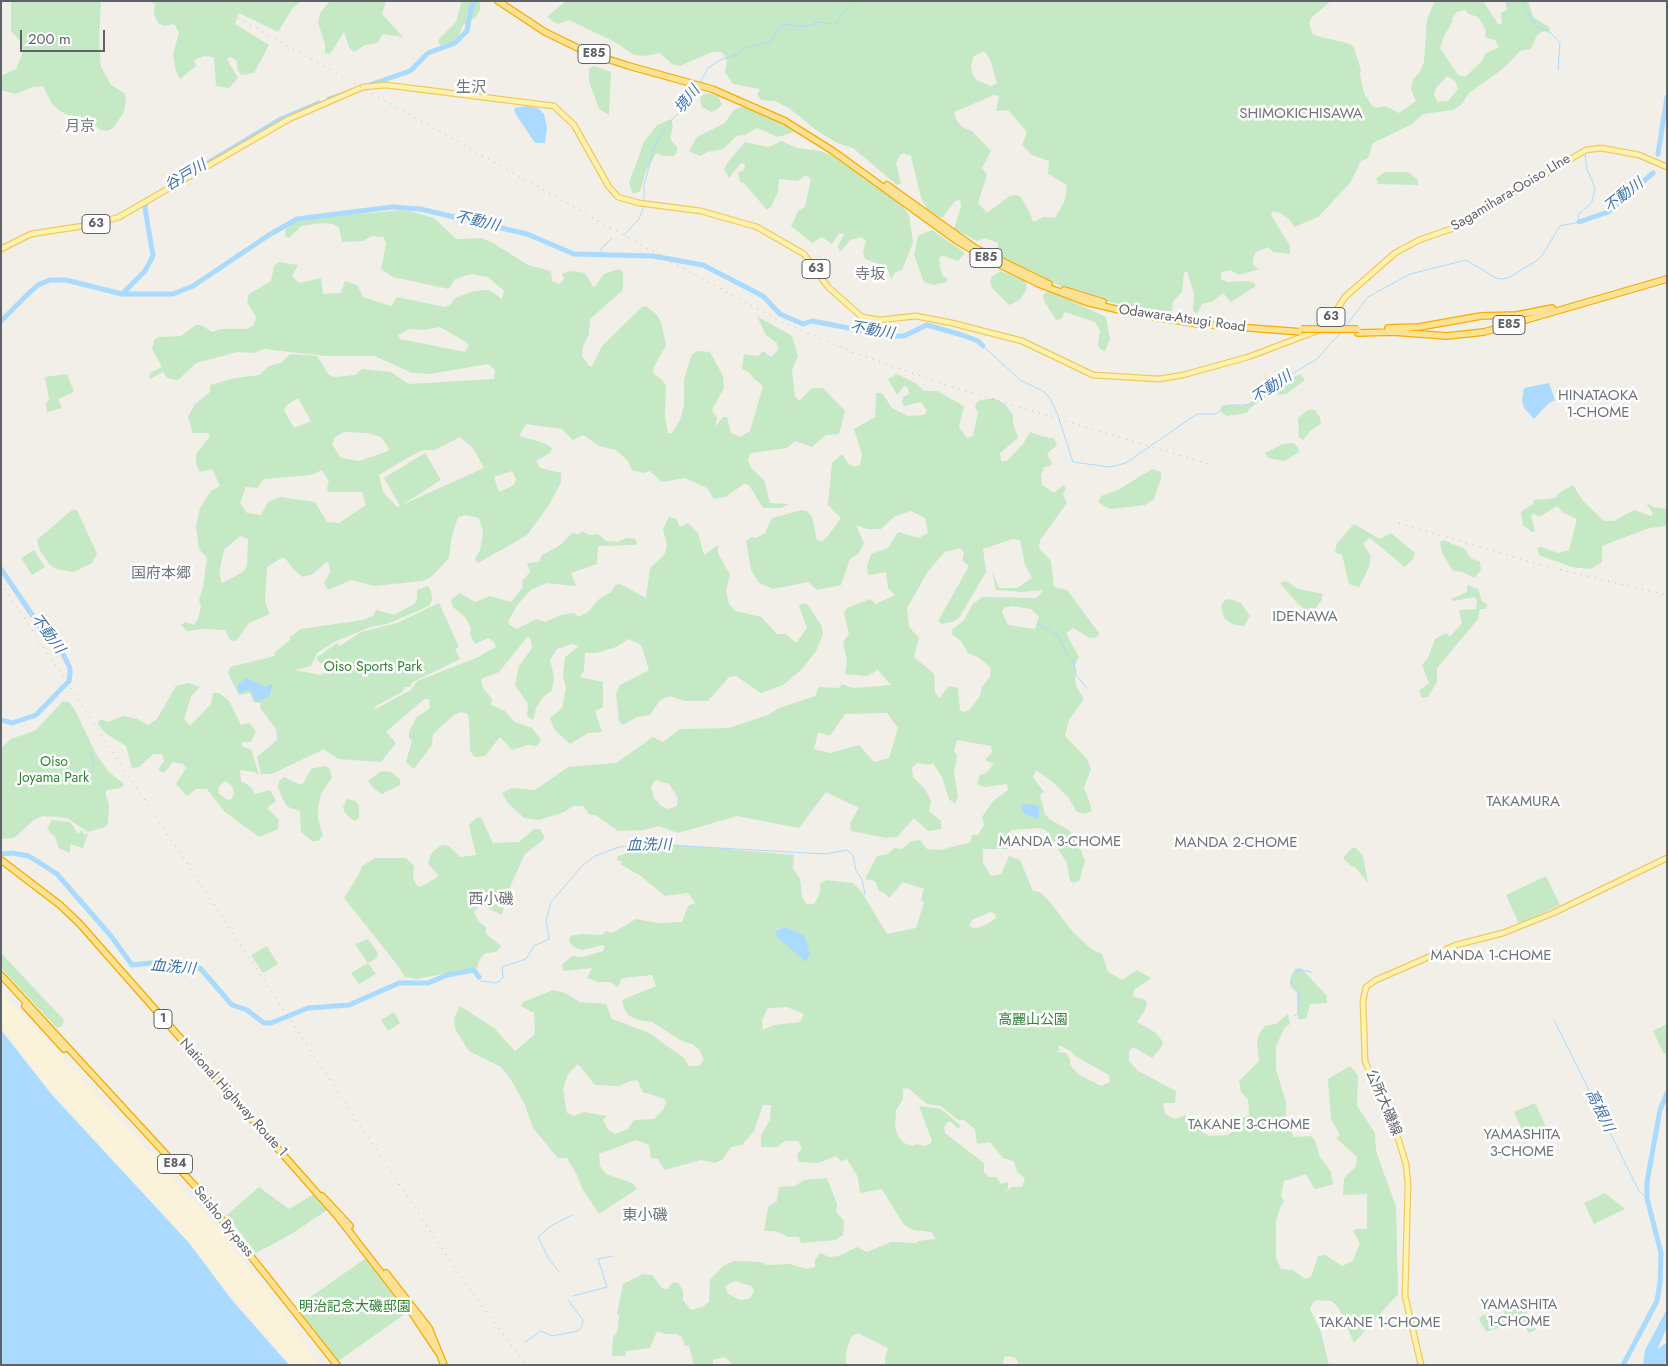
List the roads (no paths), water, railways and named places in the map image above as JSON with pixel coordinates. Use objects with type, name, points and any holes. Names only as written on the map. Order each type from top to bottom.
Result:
[{"type":"highway","name":"Odawara-Atsugi Road","points":[[505,4],[547,29],[588,48],[734,93],[786,118],[835,148],[976,248],[1009,266],[1057,288],[1111,305],[1217,322],[1301,330],[1393,332],[1447,336],[1484,332],[1666,277]]},
{"type":"highway","name":"Odawara-Atsugi Road","points":[[1358,331],[1413,328],[1481,316],[1527,314],[1654,281]]},
{"type":"highway","name":"National Highway Route 1","points":[[1,860],[60,905],[79,923],[315,1190],[341,1214],[422,1318],[432,1334],[444,1365]]},
{"type":"highway","name":"Seisho By-pass","points":[[1,975],[196,1187],[337,1365]]},
{"type":"highway","name":"Seisho By-pass","points":[[1,980],[193,1190],[332,1365]]},
{"type":"main road","name":"Sagamihara-Ooiso LIne","points":[[1,249],[23,236],[107,221],[145,204],[281,123],[363,87],[379,84],[554,106],[574,125],[613,192],[622,198],[639,203],[701,211],[757,227],[804,254],[828,287],[862,317],[879,320],[916,316],[952,323],[1022,341],[1093,376],[1156,378],[1183,375],[1248,357],[1316,331],[1330,320],[1345,297],[1395,254],[1419,240],[1451,230],[1586,150],[1601,148],[1639,155],[1667,167]]},
{"type":"main road","name":"公所大磯線","points":[[1421,1365],[1405,1296],[1407,1169],[1399,1141],[1365,1061],[1363,1001],[1366,988],[1376,980],[1456,944],[1503,932],[1535,920],[1667,858]]},
{"type":"water","points":[[527,106],[538,108],[544,114],[547,127],[545,143],[535,143],[515,113],[514,108]]},
{"type":"water","points":[[1549,383],[1555,400],[1548,404],[1534,419],[1524,408],[1522,401],[1524,388]]},
{"type":"water","points":[[246,678],[266,687],[273,683],[269,697],[255,702],[250,690],[240,693],[237,688],[238,684]]},
{"type":"water","points":[[1027,804],[1039,806],[1039,817],[1036,819],[1024,814],[1021,806]]},
{"type":"water","points":[[786,927],[805,936],[810,953],[806,962],[778,938],[775,930]]},
{"type":"water","points":[[1,1030],[52,1095],[189,1243],[231,1299],[289,1365],[1,1365]]},
{"type":"water","points":[[1667,1309],[1667,1327],[1657,1350],[1667,1342],[1667,1360],[1664,1365],[1643,1365],[1645,1350]]},
{"type":"waterway","points":[[1,5],[2,1]]},
{"type":"waterway","name":"谷戸川","points":[[329,99],[410,71],[428,53],[455,43],[467,31],[471,9],[475,1]]},
{"type":"waterway","name":"境川","points":[[700,83],[708,68],[722,59],[736,55],[745,48],[770,42],[782,26],[786,24],[804,27],[819,22],[834,24],[839,22],[839,16],[855,1]]},
{"type":"waterway","points":[[1521,1],[1536,26],[1551,33],[1560,43],[1558,70]]},
{"type":"waterway","name":"境川","points":[[644,202],[644,185],[656,142],[669,123],[698,93],[699,87]]},
{"type":"waterway","name":"不動川","points":[[1658,154],[1667,97]]},
{"type":"waterway","name":"谷戸川","points":[[188,175],[281,119],[319,103]]},
{"type":"waterway","name":"不動川","points":[[1345,327],[1368,297],[1410,274],[1466,260],[1496,278],[1501,279],[1508,278],[1536,261],[1541,257],[1560,226],[1579,222],[1578,215],[1592,202],[1595,188],[1587,169],[1585,155]]},
{"type":"waterway","name":"不動川","points":[[1579,222],[1608,212],[1653,173]]},
{"type":"waterway","name":"谷戸川","points":[[122,294],[145,271],[153,256],[145,208],[147,200]]},
{"type":"waterway","name":"境川","points":[[625,234],[639,219],[644,206]]},
{"type":"waterway","name":"不動川","points":[[1,321],[38,285],[50,280],[66,280],[122,294],[173,294],[193,286],[269,235],[297,219],[392,207],[420,209],[527,234],[574,254],[653,256],[703,265],[763,296],[780,314],[803,324],[812,321],[890,336],[904,336],[927,325],[962,335],[978,341],[983,346]]},
{"type":"waterway","name":"境川","points":[[600,255],[602,248],[612,238]]},
{"type":"waterway","name":"不動川","points":[[983,346],[1020,380],[1043,391],[1049,397],[1057,413],[1073,462],[1110,467],[1126,463],[1197,414],[1216,414],[1228,405],[1250,405],[1265,390],[1317,359],[1341,332]]},
{"type":"waterway","name":"不動川","points":[[1,569],[47,637],[63,654],[70,668],[69,681],[36,715],[12,723],[1,720]]},
{"type":"waterway","points":[[1037,623],[1059,637],[1067,655],[1074,661],[1076,675],[1087,688]]},
{"type":"waterway","points":[[87,773],[92,772],[94,768],[91,753]]},
{"type":"waterway","name":"血洗川","points":[[481,981],[496,983],[500,981],[503,978],[502,967],[526,959],[534,946],[549,939],[546,921],[551,902],[582,866],[595,856],[619,847],[666,845],[825,854],[847,850],[853,855],[856,871],[862,879],[865,895]]},
{"type":"waterway","name":"血洗川","points":[[1,854],[12,853],[29,856],[57,874],[111,936],[132,965],[150,963],[187,969],[200,968],[232,1005],[247,1010],[264,1023],[271,1023],[308,1008],[349,1005],[399,983],[428,983],[447,975],[474,970],[479,977]]},
{"type":"waterway","name":"高根川","points":[[1294,1016],[1298,1013],[1299,997],[1298,989],[1291,984],[1292,975],[1300,970],[1311,972]]},
{"type":"waterway","name":"高根川","points":[[1554,1020],[1639,1191],[1647,1198]]},
{"type":"waterway","points":[[1623,1365],[1657,1301],[1660,1283],[1661,1253],[1647,1198],[1647,1182],[1660,1110],[1667,1093]]},
{"type":"waterway","points":[[559,1272],[549,1259],[538,1237],[551,1226],[572,1215]]},
{"type":"waterway","points":[[573,1296],[607,1287],[598,1259],[613,1256]]},
{"type":"waterway","points":[[525,1342],[541,1331],[552,1336],[578,1331],[582,1326],[583,1320],[568,1300]]},
{"type":"railway","points":[[238,18],[782,322],[852,352],[949,386],[1209,464]]},
{"type":"railway","points":[[1399,523],[1541,565],[1667,595]]},
{"type":"railway","points":[[1,583],[458,1273],[526,1365]]},
{"type":"district","name":"生沢","points":[[471,88]]},
{"type":"district","name":"SHIMOKICHISAWA","points":[[1301,114]]},
{"type":"district","name":"月京","points":[[80,127]]},
{"type":"district","name":"寺坂","points":[[870,275]]},
{"type":"district","name":"HINATAOKA 1-CHOME","points":[[1598,404]]},
{"type":"district","name":"国府本郷","points":[[161,574]]},
{"type":"district","name":"IDENAWA","points":[[1305,617]]},
{"type":"district","name":"TAKAMURA","points":[[1523,802]]},
{"type":"district","name":"MANDA 3-CHOME","points":[[1060,842]]},
{"type":"district","name":"MANDA 2-CHOME","points":[[1236,843]]},
{"type":"district","name":"西小磯","points":[[491,900]]},
{"type":"district","name":"MANDA 1-CHOME","points":[[1491,956]]},
{"type":"district","name":"TAKANE 3-CHOME","points":[[1249,1125]]},
{"type":"district","name":"YAMASHITA 3-CHOME","points":[[1522,1144]]},
{"type":"district","name":"東小磯","points":[[645,1216]]},
{"type":"district","name":"YAMASHITA 1-CHOME","points":[[1519,1314]]},
{"type":"district","name":"TAKANE 1-CHOME","points":[[1380,1323]]},
{"type":"park label","name":"Oiso Sports Park","points":[[373,668]]},
{"type":"park label","name":"Oiso Joyama Park","points":[[54,772]]},
{"type":"park label","name":"高麗山公園","points":[[1033,1021]]},
{"type":"park label","name":"明治記念大磯邸園","points":[[355,1308]]}]
